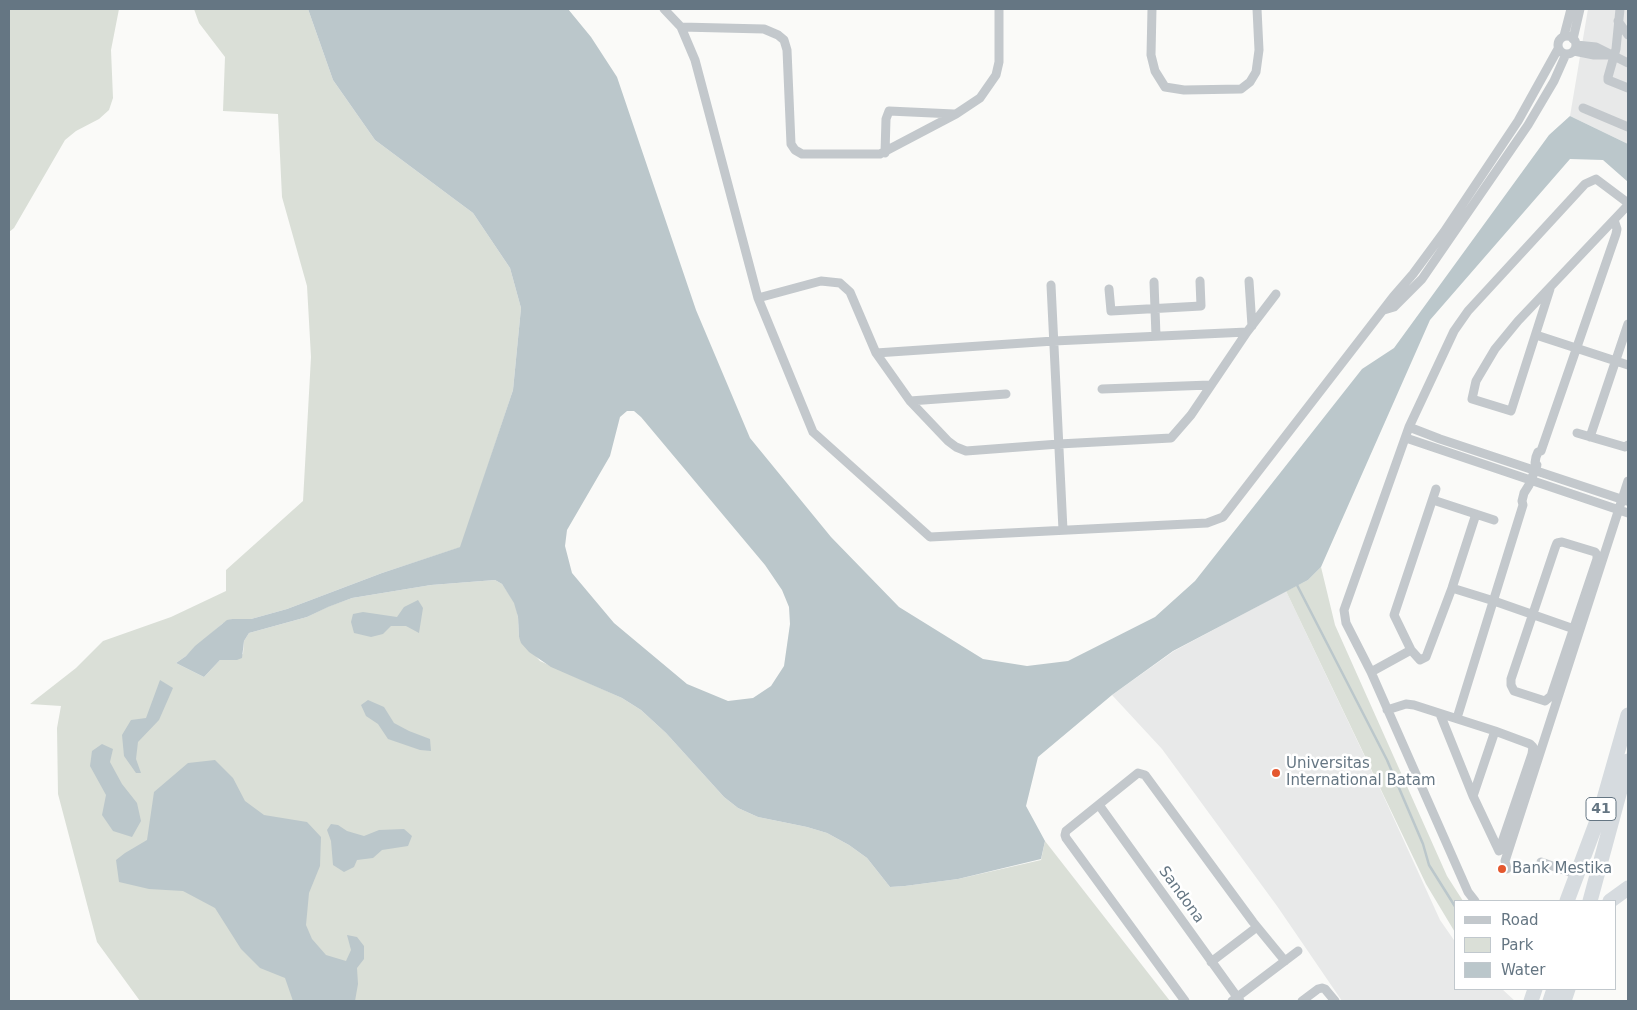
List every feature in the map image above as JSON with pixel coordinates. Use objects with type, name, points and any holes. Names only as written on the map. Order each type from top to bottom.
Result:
[{"type":"highway","name":"41","points":[[1567,900],[1600,813],[1628,715]]},
{"type":"highway","name":"41","points":[[1590,900],[1628,761]]},
{"type":"highway","points":[[1611,900],[1628,888]]},
{"type":"street","points":[[664,9],[681,27],[695,60],[758,298],[813,432],[930,537],[1207,523],[1224,517],[1444,232],[1569,46],[1580,9]]},
{"type":"street","points":[[681,27],[764,29],[778,35],[784,40],[787,50],[791,144],[795,150],[802,154],[880,154],[956,114],[980,98],[996,75],[999,62],[999,9]]},
{"type":"street","points":[[1152,9],[1151,55],[1155,71],[1165,86],[1184,90],[1241,89],[1250,82],[1256,72],[1259,50],[1258,9]]},
{"type":"street","points":[[1569,46],[1571,9]]},
{"type":"street","points":[[1620,9],[1616,49],[1608,80],[1628,88]]},
{"type":"street","points":[[1618,22],[1628,36]]},
{"type":"street","points":[[1569,46],[1594,55],[1613,55],[1628,63]]},
{"type":"street","points":[[1583,108],[1628,127]]},
{"type":"street","points":[[884,153],[886,119],[889,112],[956,114]]},
{"type":"street","points":[[1474,900],[1468,892],[1371,672],[1346,623],[1344,610],[1409,427],[1454,331],[1468,311],[1585,184],[1596,179],[1628,204],[1518,321],[1495,349],[1476,381],[1472,399],[1511,411],[1550,289]]},
{"type":"street","points":[[1458,718],[1523,504],[1524,493],[1536,467],[1540,465],[1543,453],[1541,451],[1616,234],[1617,228],[1614,220]]},
{"type":"street","points":[[758,298],[821,281],[840,284],[850,292],[876,353],[910,401],[948,441],[966,451],[1171,438],[1191,415],[1210,385],[1276,294]]},
{"type":"street","points":[[1110,289],[1110,311],[1201,306],[1200,281]]},
{"type":"street","points":[[1248,281],[1250,329]]},
{"type":"street","points":[[1154,282],[1156,336]]},
{"type":"street","points":[[1051,285],[1063,530]]},
{"type":"street","points":[[1590,437],[1628,324]]},
{"type":"street","points":[[876,353],[1250,329]]},
{"type":"street","points":[[1536,335],[1628,365]]},
{"type":"street","points":[[1102,389],[1210,385]]},
{"type":"street","points":[[910,401],[1006,394]]},
{"type":"street","points":[[1409,427],[1473,450],[1536,467],[1625,500]]},
{"type":"street","points":[[1577,433],[1625,447],[1628,445]]},
{"type":"street","points":[[1406,438],[1530,482],[1624,511]]},
{"type":"street","points":[[1469,459],[1473,450]]},
{"type":"street","points":[[1507,870],[1505,862],[1624,511],[1628,481]]},
{"type":"street","points":[[1436,489],[1394,614],[1411,650],[1420,660],[1426,657],[1452,588],[1476,514]]},
{"type":"street","points":[[1433,500],[1494,520]]},
{"type":"street","points":[[1562,542],[1594,552],[1597,555],[1597,559],[1574,629],[1551,696],[1545,701],[1514,691],[1510,686],[1534,615],[1558,543],[1562,542]]},
{"type":"street","points":[[1452,588],[1574,629]]},
{"type":"street","points":[[1371,672],[1411,650]]},
{"type":"street","points":[[1387,710],[1406,704],[1414,705],[1458,718],[1530,744],[1533,750],[1499,851],[1473,796],[1440,714]]},
{"type":"street","points":[[1473,796],[1496,731]]},
{"type":"street","points":[[1185,1001],[1066,838],[1066,831],[1138,774],[1145,775],[1285,962]]},
{"type":"street","name":"Sandona","points":[[1099,805],[1212,962],[1237,1000]]},
{"type":"street","points":[[1541,862],[1578,875]]},
{"type":"street","points":[[1212,962],[1257,926]]},
{"type":"street","points":[[1237,1000],[1298,951]]},
{"type":"street","points":[[1302,1001],[1322,988],[1335,1001]]},
{"type":"shaded area","points":[[1588,9],[1628,9],[1628,144],[1570,116]]},
{"type":"shaded area","name":"Universitas International Batam","points":[[1286,591],[1440,920],[1454,940],[1454,990],[1503,990],[1515,1001],[1342,1001],[1277,906],[1162,749],[1112,695],[1174,651]]},
{"type":"green space","points":[[9,9],[119,9],[111,50],[113,98],[109,110],[99,119],[76,131],[65,140],[14,228],[9,232]]},
{"type":"green space","points":[[194,9],[308,9],[333,80],[375,140],[473,213],[510,268],[521,308],[513,390],[461,547],[382,573],[287,609],[251,619],[232,619],[222,624],[176,663],[204,677],[220,660],[243,654],[244,641],[249,633],[307,617],[352,598],[431,585],[495,580],[502,584],[515,603],[519,637],[540,661],[622,698],[641,710],[666,733],[724,797],[738,808],[758,817],[827,833],[867,858],[890,887],[958,879],[1041,860],[1045,841],[1170,1001],[140,1001],[97,942],[58,794],[57,728],[61,706],[30,704],[76,668],[103,641],[171,617],[226,591],[226,570],[303,501],[311,357],[307,286],[282,197],[278,114],[223,111],[225,57],[199,23]]},
{"type":"green space","points":[[1321,567],[1335,625],[1447,876],[1462,900],[1454,900],[1454,931],[1426,884],[1286,591],[1308,580]]},
{"type":"water","points":[[308,9],[568,9],[591,37],[617,77],[696,310],[750,438],[831,537],[899,607],[983,659],[1027,666],[1068,661],[1155,617],[1195,581],[1362,369],[1394,348],[1549,135],[1570,116],[1628,144],[1628,182],[1603,160],[1570,159],[1430,320],[1321,567],[1308,580],[1173,651],[1112,695],[1038,757],[1026,806],[1045,841],[1041,859],[958,879],[890,887],[867,858],[827,833],[758,817],[738,808],[724,797],[666,733],[641,710],[622,698],[551,667],[529,652],[521,643],[519,637],[518,617],[514,603],[502,584],[495,580],[431,585],[352,598],[307,617],[249,633],[244,641],[242,658],[237,660],[220,660],[204,677],[176,663],[227,620],[251,619],[287,609],[382,573],[460,547],[513,390],[521,308],[510,268],[473,213],[375,140],[333,80]],"holes":[[[627,411],[634,411],[765,565],[782,590],[789,607],[790,624],[784,666],[771,686],[753,698],[728,701],[687,684],[614,623],[572,573],[565,546],[567,530],[610,456],[620,417]]]},
{"type":"water","points":[[418,600],[423,608],[419,633],[406,626],[391,626],[383,634],[371,637],[354,633],[351,622],[353,614],[363,612],[397,617],[404,607]]},
{"type":"water","points":[[160,680],[173,688],[159,720],[138,742],[136,759],[141,773],[136,773],[124,756],[122,735],[131,720],[146,718]]},
{"type":"water","points":[[368,700],[384,707],[394,723],[430,739],[431,751],[420,750],[388,739],[378,724],[366,716],[361,705]]},
{"type":"water","points":[[102,744],[113,749],[110,762],[122,784],[137,803],[141,821],[132,837],[113,831],[102,815],[106,795],[90,766],[92,751]]},
{"type":"water","points":[[215,760],[233,778],[245,801],[264,815],[307,822],[321,837],[320,866],[309,893],[306,925],[312,939],[326,955],[346,961],[351,950],[347,935],[357,937],[364,946],[364,959],[357,968],[358,984],[355,1001],[293,1001],[285,978],[260,968],[241,949],[215,908],[183,891],[149,889],[119,882],[116,860],[147,840],[154,792],[188,763]]},
{"type":"water","points":[[331,824],[364,836],[379,830],[404,829],[412,836],[408,846],[382,850],[373,858],[357,860],[354,867],[344,872],[333,865],[331,841],[327,830]]},
{"type":"waterway","points":[[1297,585],[1387,760],[1423,844],[1429,865],[1454,905]]},
{"type":"place","name":"Universitas International Batam","points":[[1276,773]]},
{"type":"place","name":"Bank Mestika","points":[[1502,869]]}]
